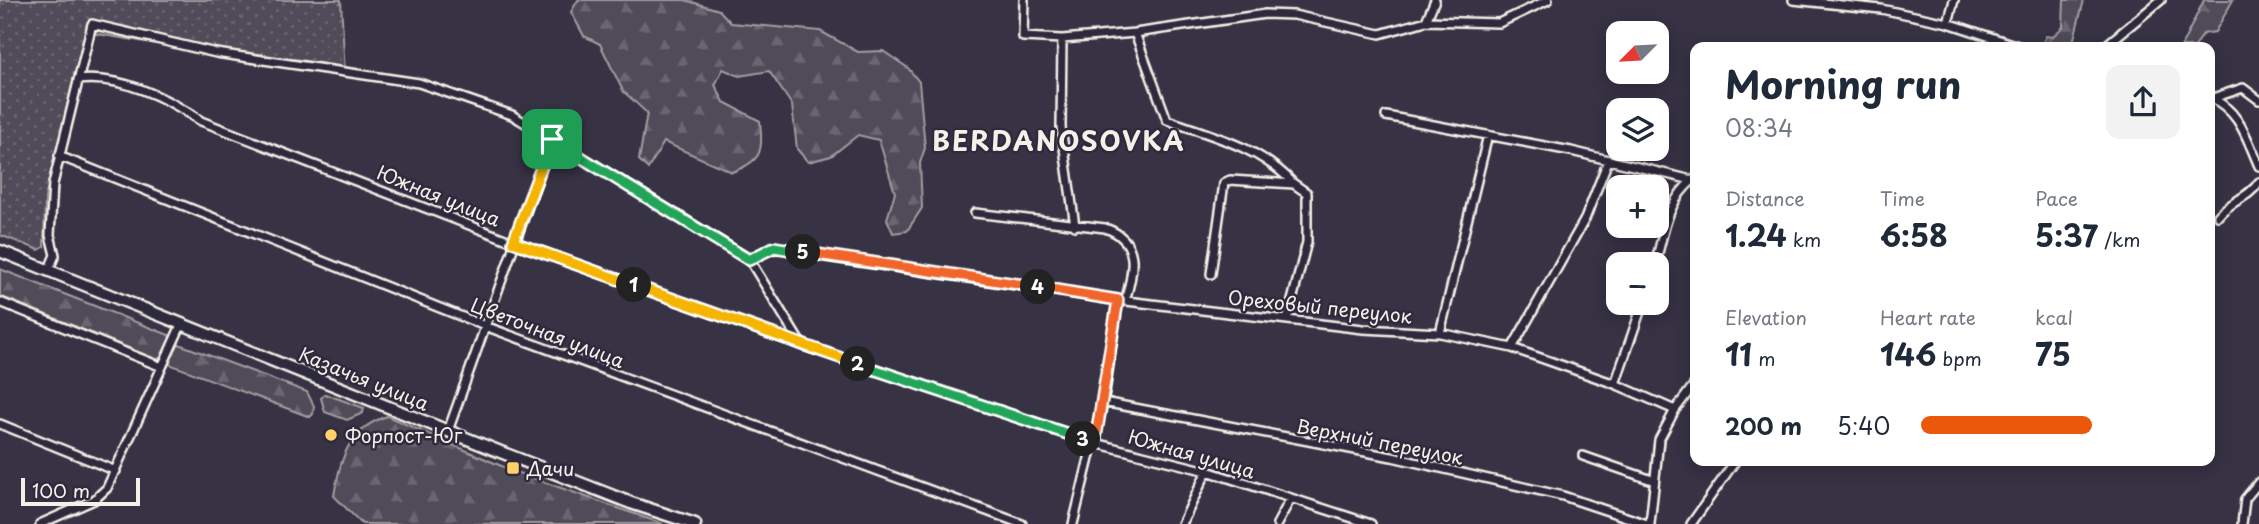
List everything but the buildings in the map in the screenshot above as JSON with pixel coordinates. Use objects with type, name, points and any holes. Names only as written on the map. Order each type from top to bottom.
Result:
[{"type":"main road","name":"Казачья улица","points":[[0,251],[631,503],[695,524]]},
{"type":"street","points":[[1024,0],[1023,37],[1062,38],[1135,33],[1265,14],[1294,15],[1380,34],[1426,21],[1499,23],[1548,0]]},
{"type":"street","points":[[1426,21],[1435,0]]},
{"type":"street","points":[[1793,0],[1881,9],[1948,23],[2006,42]]},
{"type":"street","points":[[1948,23],[1954,0]]},
{"type":"street","points":[[2110,42],[2161,0]]},
{"type":"street","points":[[49,270],[55,255],[51,246],[50,210],[92,24],[216,53],[419,83],[512,115],[749,260],[801,345]]},
{"type":"street","points":[[1135,33],[1167,120],[1245,147],[1276,164],[1294,184],[1307,193],[1307,242],[1287,320]]},
{"type":"street","points":[[1062,38],[1061,127],[1075,226]]},
{"type":"street","name":"Южная улица","points":[[78,80],[99,78],[117,81],[183,108],[201,121],[513,242],[801,345],[1095,443],[1207,471],[1370,524]]},
{"type":"street","points":[[2215,97],[2244,88],[2259,100]]},
{"type":"street","points":[[2215,100],[2227,105],[2239,119],[2259,166]]},
{"type":"street","points":[[1385,116],[1606,161]]},
{"type":"street","points":[[1440,333],[1488,135]]},
{"type":"street","points":[[448,430],[552,139]]},
{"type":"street","name":"Цветочная улица","points":[[63,158],[485,326],[1022,524]]},
{"type":"street","points":[[1512,348],[1585,219],[1608,161],[1690,179]]},
{"type":"street","points":[[1211,274],[1224,183],[1230,180],[1294,184]]},
{"type":"street","points":[[2218,216],[2226,207],[2253,191],[2259,182]]},
{"type":"street","points":[[1658,252],[1673,202],[1678,192],[1690,183]]},
{"type":"street","points":[[975,213],[1121,233],[1128,243],[1132,261],[1121,301],[1095,443],[1073,524]]},
{"type":"street","name":"Ореховый переулок","points":[[749,260],[774,247],[786,247],[813,255],[1121,301],[1287,320],[1440,333],[1512,348],[1615,384],[1675,410]]},
{"type":"street","points":[[0,302],[162,367]]},
{"type":"street","points":[[1615,384],[1639,315]]},
{"type":"street","points":[[40,524],[102,495],[116,471],[182,323]]},
{"type":"street","points":[[1648,524],[1659,440],[1675,410],[1690,390]]},
{"type":"street","name":"Верхний переулок","points":[[1103,402],[1392,457],[1563,496],[1648,524]]},
{"type":"street","points":[[0,424],[116,471]]},
{"type":"street","points":[[1583,456],[1652,480]]},
{"type":"street","points":[[1691,524],[1732,466]]},
{"type":"street","points":[[1182,524],[1207,471]]},
{"type":"street","points":[[2242,524],[2245,499],[2259,482]]},
{"type":"street","points":[[1277,524],[1291,498]]},
{"type":"green space","points":[[0,0],[341,0],[345,75],[85,32],[45,198],[44,247],[39,250],[0,235]]},
{"type":"green space","points":[[578,0],[685,0],[719,10],[731,23],[820,31],[858,52],[883,51],[908,68],[919,82],[925,148],[920,163],[922,208],[907,231],[893,233],[887,219],[895,193],[879,140],[858,135],[831,156],[808,162],[797,149],[792,105],[769,71],[739,76],[723,69],[715,85],[724,102],[760,121],[760,148],[755,159],[749,164],[732,172],[664,142],[648,169],[639,160],[647,113],[623,91],[600,44],[584,36],[571,12]]},
{"type":"green space","points":[[2064,0],[2084,0],[2073,42],[2043,42],[2046,36],[2052,37],[2063,27]]},
{"type":"green space","points":[[2204,0],[2233,0],[2215,32],[2203,34],[2198,42],[2183,42]]},
{"type":"green space","points":[[0,269],[169,335],[171,342],[161,358],[156,359],[0,296]]},
{"type":"green space","points":[[176,343],[307,392],[314,406],[313,414],[310,417],[169,364]]},
{"type":"green space","points":[[325,394],[364,408],[363,413],[347,420],[325,412],[321,398]]},
{"type":"green space","points":[[387,416],[513,471],[663,524],[362,524],[334,496],[339,470],[355,437],[363,429]]},
{"type":"place","name":"Форпост-Юг","points":[[331,435]]},
{"type":"place","name":"Дачи","points":[[513,468]]},
{"type":"district","name":"BERDANOSOVKA","points":[[1059,140]]},
{"type":"route","points":[[552,139],[749,260],[774,247],[786,247],[813,255],[1118,300],[1095,443],[801,345],[513,242],[552,139]]}]
